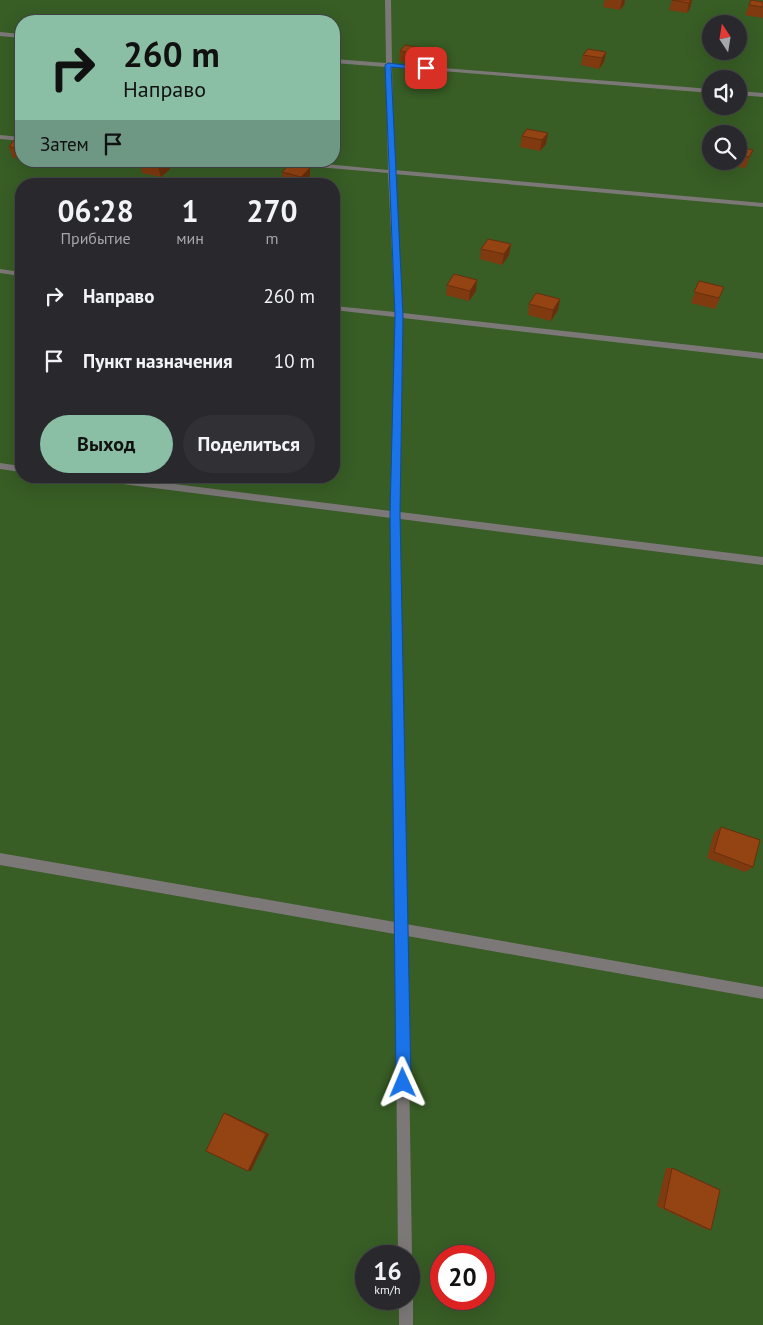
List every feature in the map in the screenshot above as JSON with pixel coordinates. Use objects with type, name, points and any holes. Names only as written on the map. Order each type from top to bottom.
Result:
[{"type":"lane","points":[[388,0],[391,172],[399,316],[395,514],[405,1245]]},
{"type":"lane","points":[[0,34],[15,35]]},
{"type":"lane","points":[[340,61],[702,90]]},
{"type":"lane","points":[[747,94],[763,95]]},
{"type":"lane","points":[[0,137],[15,138]]},
{"type":"lane","points":[[336,167],[763,205]]},
{"type":"lane","points":[[0,271],[15,273]]},
{"type":"lane","points":[[340,309],[763,356]]},
{"type":"lane","points":[[0,466],[15,468]]},
{"type":"lane","points":[[140,483],[763,561]]},
{"type":"lane","points":[[0,859],[763,993]]},
{"type":"lane","points":[[406,1310],[406,1325]]},
{"type":"green space","points":[[0,0],[763,0],[763,1325],[0,1325]]},
{"type":"building","points":[[672,0],[691,0],[689,3]]},
{"type":"building","points":[[751,0],[763,2],[763,7],[749,5]]},
{"type":"building","points":[[405,45],[423,48],[417,54],[400,51]]},
{"type":"building","points":[[588,49],[606,52],[602,58],[583,55]]},
{"type":"building","points":[[527,129],[548,133],[542,140],[522,136]]},
{"type":"building","points":[[15,138],[15,148],[9,147]]},
{"type":"building","points":[[747,149],[753,150],[749,157],[747,157]]},
{"type":"building","points":[[287,167],[310,168],[301,177],[282,172]]},
{"type":"building","points":[[488,239],[511,244],[504,254],[481,249]]},
{"type":"building","points":[[454,274],[477,280],[470,291],[447,285]]},
{"type":"building","points":[[699,281],[724,287],[719,298],[694,292]]},
{"type":"building","points":[[536,293],[560,299],[553,310],[529,304]]},
{"type":"building","points":[[721,827],[760,840],[753,867],[714,852]]},
{"type":"building","points":[[224,1113],[266,1134],[248,1171],[206,1151]]},
{"type":"building","points":[[672,1168],[720,1190],[711,1230],[664,1208]]},
{"type":"route","points":[[403,1083],[395,514],[399,316],[391,172],[388,65],[426,68]]}]
